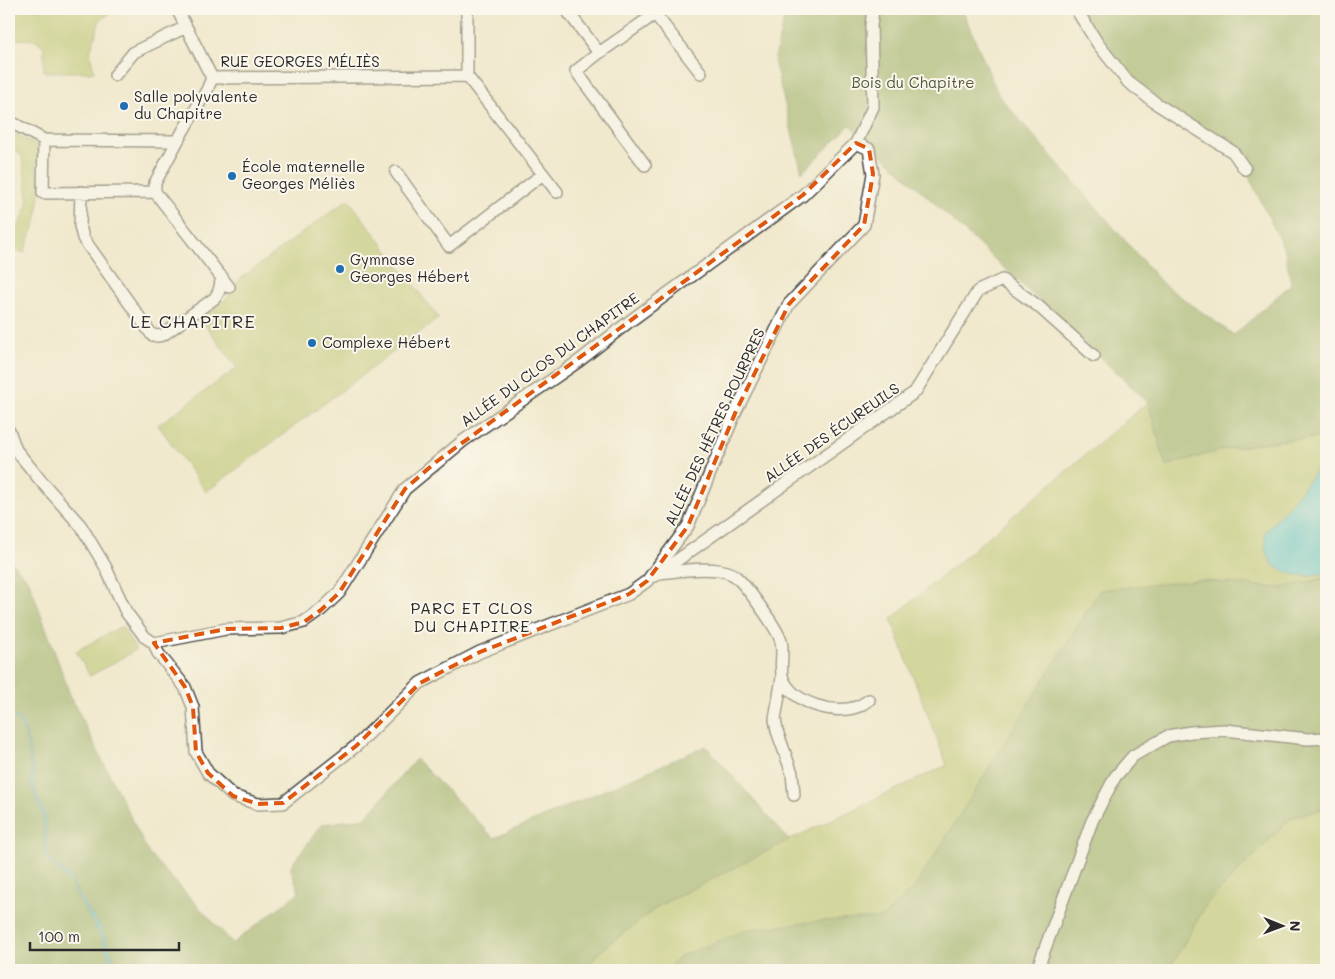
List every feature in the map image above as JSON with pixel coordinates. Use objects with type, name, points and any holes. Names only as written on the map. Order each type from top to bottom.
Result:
[{"type":"street","name":"RUE GEORGES MÉLIÈS","points":[[177,9],[212,78],[467,76]]},
{"type":"street","points":[[467,9],[467,76],[557,192]]},
{"type":"street","points":[[566,9],[598,53]]},
{"type":"street","name":"ALLÉE DU CLOS DU CHAPITRE","points":[[154,642],[226,629],[281,628],[304,622],[321,610],[339,592],[405,489],[463,441],[579,361],[803,195],[856,143],[873,107],[871,26],[873,9]]},
{"type":"street","points":[[1076,9],[1098,44],[1128,82],[1157,104],[1233,152],[1245,169]]},
{"type":"street","points":[[645,165],[576,71],[598,53],[655,14],[701,73]]},
{"type":"street","points":[[116,75],[134,52],[186,27]]},
{"type":"street","points":[[81,192],[80,226],[83,238],[152,335],[163,335],[215,298],[226,282],[155,192],[155,182],[212,78]]},
{"type":"street","points":[[9,120],[44,140],[178,141]]},
{"type":"street","points":[[44,140],[43,193],[155,192]]},
{"type":"street","name":"ALLÉE DES HÊTRES POURPRES","points":[[9,431],[16,450],[81,526],[105,566],[126,612],[144,637],[154,642],[158,653],[185,687],[193,706],[196,752],[208,773],[233,796],[258,804],[283,803],[356,746],[420,684],[480,652],[629,594],[647,581],[688,526],[736,411],[789,304],[864,225],[873,174],[868,149],[856,143]]},
{"type":"street","points":[[396,172],[450,246],[543,174]]},
{"type":"street","name":"ALLÉE DES ÉCUREUILS","points":[[647,581],[915,392],[978,291],[1002,280],[1038,306],[1094,356]]},
{"type":"street","points":[[658,574],[693,570],[720,571],[732,575],[747,588],[774,628],[780,641],[782,678],[776,719],[777,731],[792,773],[794,796]]},
{"type":"street","points":[[782,678],[793,694],[815,705],[834,709],[851,708],[860,706],[869,700]]},
{"type":"street","points":[[1037,970],[1092,821],[1115,777],[1133,756],[1168,736],[1191,732],[1225,730],[1308,739],[1326,738]]},
{"type":"highlighted area","points":[[856,143],[869,149],[873,174],[864,225],[789,304],[736,411],[688,526],[647,581],[629,594],[480,652],[420,683],[356,746],[283,803],[258,804],[233,796],[208,773],[196,752],[193,707],[185,687],[154,643],[226,629],[281,628],[304,622],[321,610],[339,593],[405,489],[436,462],[803,195]]},
{"type":"green space","points":[[9,9],[111,9],[110,14],[100,20],[90,53],[94,72],[44,72],[44,47],[36,40],[9,39]]},
{"type":"green space","name":"Bois du Chapitre","points":[[786,9],[962,9],[999,96],[1163,284],[1234,335],[1291,284],[1285,251],[1245,169],[1233,152],[1128,82],[1076,9],[1326,9],[1326,435],[1222,450],[1166,466],[1148,402],[850,125],[802,173],[774,61]]},
{"type":"green space","points":[[9,130],[38,146],[39,160],[36,161],[37,175],[40,175],[40,196],[36,222],[24,253],[10,248],[26,209],[28,197],[22,156],[9,147]]},
{"type":"green space","name":"Complexe Hébert","points":[[348,199],[439,318],[206,492],[158,425],[237,368],[200,318],[226,299],[240,279]]},
{"type":"green space","points":[[1148,402],[1166,466],[1221,450],[1326,435],[1326,458],[1265,533],[1308,577],[1326,572],[1326,578],[1280,588],[1197,580],[915,887],[882,919],[821,921],[680,956],[667,970],[585,970],[598,953],[660,905],[789,840],[947,765],[891,619]]},
{"type":"green space","points":[[9,559],[29,581],[71,697],[149,854],[233,943],[299,892],[290,867],[322,824],[365,818],[416,759],[494,838],[706,746],[789,840],[660,905],[598,953],[585,970],[9,970]]},
{"type":"green space","points":[[1326,578],[1326,808],[1291,818],[1207,903],[1169,970],[667,970],[680,956],[750,929],[821,921],[882,918],[915,887],[1100,590],[1197,580],[1280,588]]},
{"type":"green space","points":[[122,626],[136,650],[90,676],[76,651]]},
{"type":"green space","points":[[1326,808],[1326,970],[1169,970],[1207,903],[1291,818]]},
{"type":"water","points":[[1326,458],[1326,572],[1312,575],[1292,574],[1273,565],[1266,551],[1265,533]]},
{"type":"water","points":[[9,710],[21,722],[27,735],[34,773],[33,785],[45,815],[49,857],[70,878],[87,909],[100,927],[115,963],[110,960],[100,934],[71,883],[48,860],[45,853],[43,817],[30,783],[32,771],[25,734],[18,721],[9,715]]},
{"type":"place","name":"Salle polyvalente du Chapitre","points":[[124,106]]},
{"type":"place","name":"École maternelle Georges Méliès","points":[[232,176]]},
{"type":"place","name":"Gymnase Georges Hébert","points":[[340,269]]},
{"type":"place","name":"Complexe Hébert","points":[[312,343]]},
{"type":"district","name":"LE CHAPITRE","points":[[193,322]]},
{"type":"district","name":"PARC ET CLOS DU CHAPITRE","points":[[472,617]]}]
